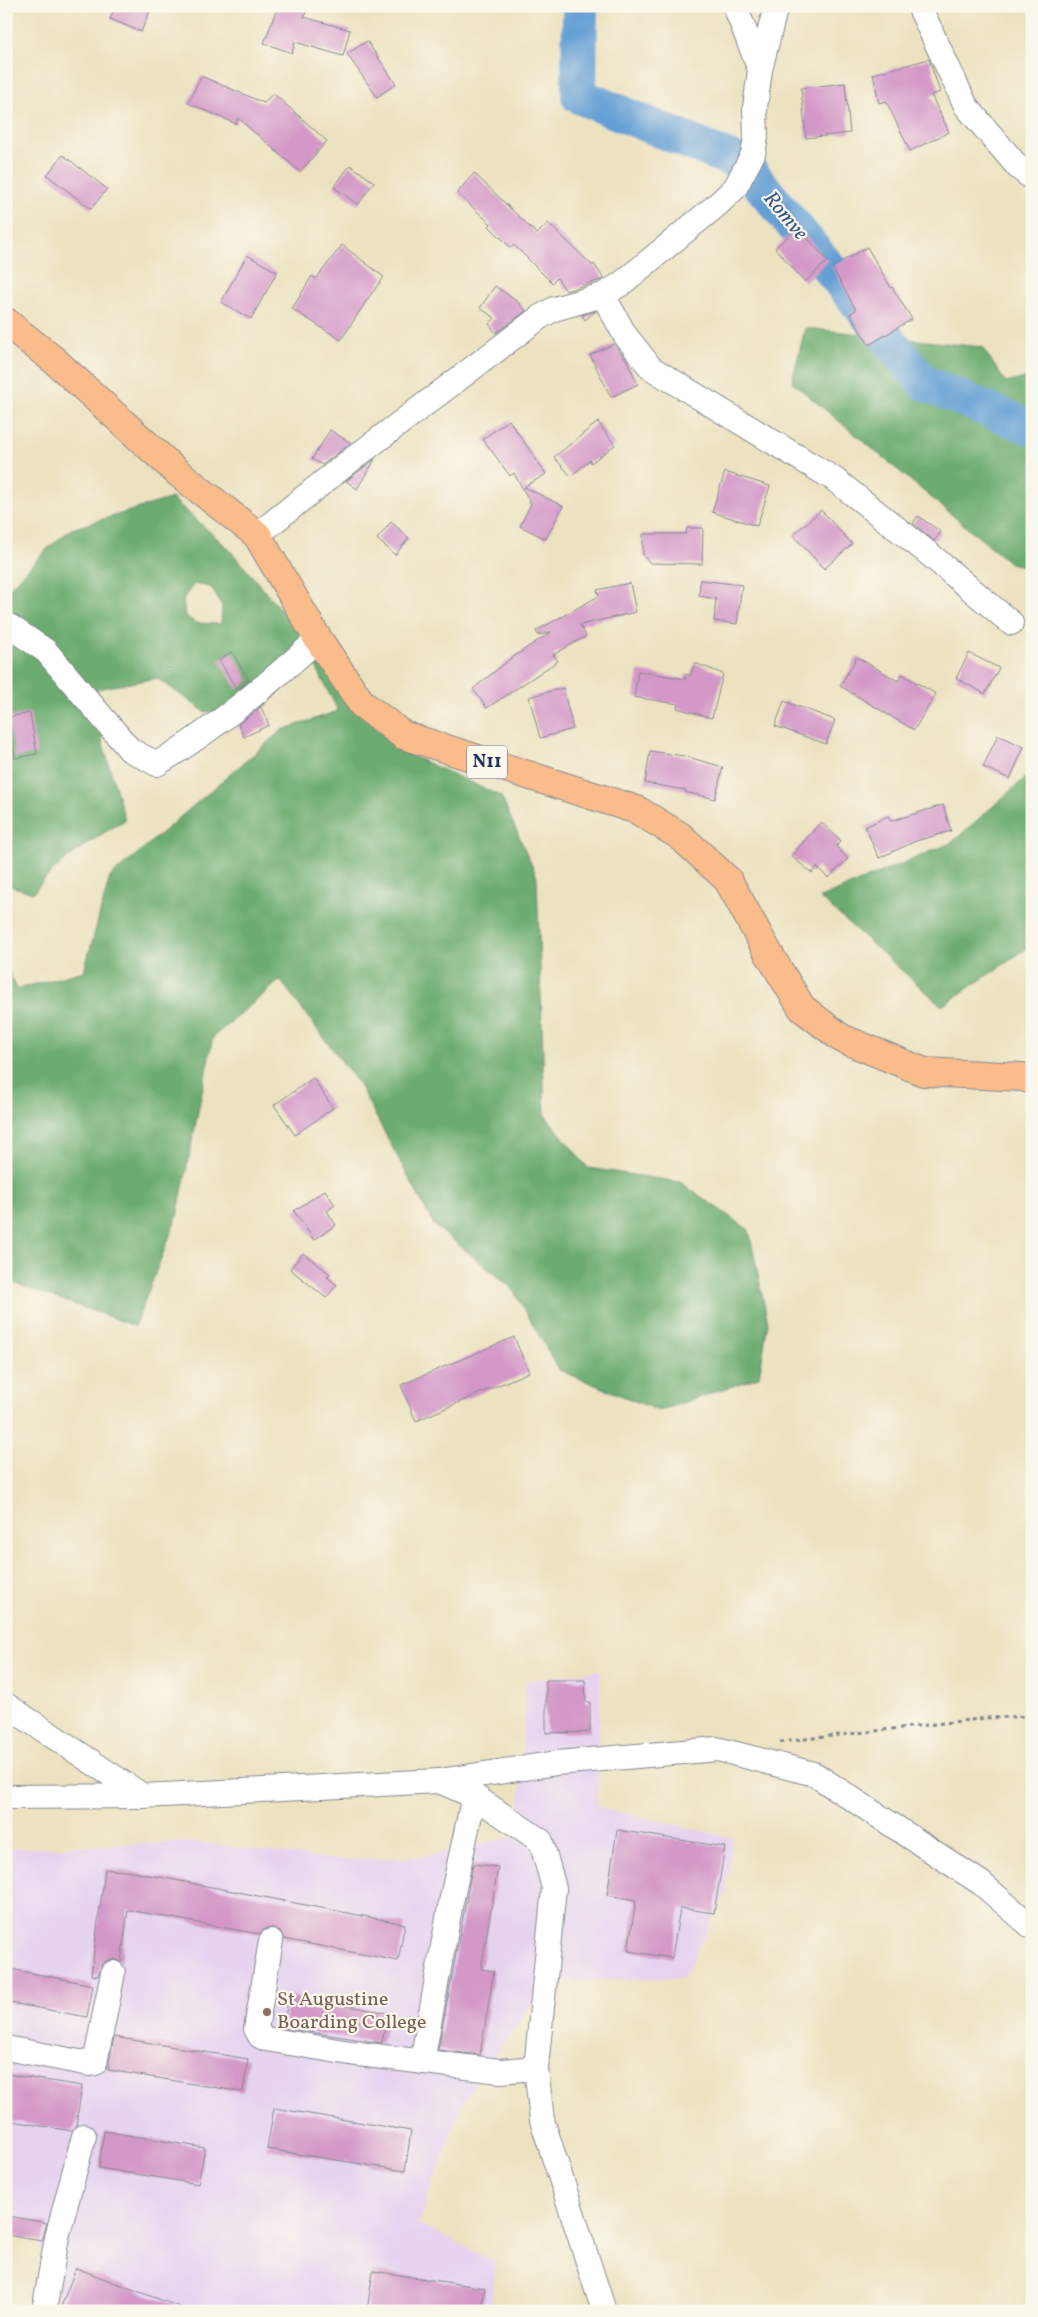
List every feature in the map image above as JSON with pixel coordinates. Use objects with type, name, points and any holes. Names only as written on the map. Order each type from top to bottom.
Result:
[{"type":"highway","name":"N11","points":[[6,322],[55,361],[177,472],[257,534],[318,639],[362,704],[403,735],[637,810],[680,836],[728,880],[769,954],[802,1008],[841,1038],[924,1072],[1032,1080]]},
{"type":"street","points":[[735,6],[760,70]]},
{"type":"street","points":[[257,534],[540,317],[554,309],[603,295],[621,284],[734,188],[753,154],[756,137],[755,108],[760,70],[776,6]]},
{"type":"street","points":[[919,6],[966,106],[1018,167],[1032,178]]},
{"type":"street","points":[[603,295],[625,335],[651,368],[834,479],[928,553],[1011,623]]},
{"type":"street","points":[[6,626],[9,626],[46,651],[130,750],[157,764],[194,742],[260,691],[318,639]]},
{"type":"street","points":[[6,1705],[143,1796]]},
{"type":"street","points":[[6,1797],[34,1799],[143,1796],[438,1781],[557,1763],[717,1749],[814,1774],[981,1883],[1032,1927]]},
{"type":"street","points":[[438,1781],[474,1796],[541,1841],[554,1888],[536,2068],[542,2120],[604,2311]]},
{"type":"street","points":[[422,2062],[451,1902],[474,1796]]},
{"type":"street","points":[[271,1941],[256,2029],[260,2036],[266,2039],[350,2053],[500,2071],[536,2068]]},
{"type":"street","points":[[6,2048],[90,2064],[95,2063],[113,1973]]},
{"type":"street","points":[[44,2311],[56,2237],[84,2136]]},
{"type":"path","points":[[775,1742],[987,1718],[1032,1716]]},
{"type":"shaded area","name":"St Augustine Boarding College","points":[[601,1670],[597,1807],[732,1838],[726,1892],[684,1978],[547,1982],[463,2102],[418,2224],[496,2262],[490,2311],[67,2311],[60,2302],[37,2238],[6,2225],[6,1846],[10,1849],[191,1842],[338,1860],[420,1857],[518,1836],[526,1681]]},
{"type":"green space","points":[[805,328],[982,347],[1006,383],[1032,376],[1032,568],[1010,563],[792,382]]},
{"type":"green space","points":[[172,498],[229,549],[401,751],[501,796],[537,877],[545,1115],[588,1168],[680,1182],[749,1230],[768,1323],[759,1377],[659,1411],[559,1370],[512,1288],[434,1225],[358,1083],[280,980],[213,1037],[177,1217],[135,1326],[6,1280],[6,966],[17,989],[84,971],[110,877],[282,730],[338,711],[312,659],[266,706],[205,712],[157,678],[97,689],[103,744],[125,820],[88,843],[64,861],[42,881],[33,893],[11,886],[6,887],[6,592],[46,550],[71,529]],"holes":[[[194,584],[211,587],[222,606],[221,624],[195,623],[185,615],[183,599]]]},
{"type":"green space","points":[[1032,772],[1032,945],[942,1006],[820,898],[951,843]]},
{"type":"building","points":[[115,6],[152,6],[141,32],[110,19]]},
{"type":"building","points":[[278,6],[297,6],[307,10],[304,17],[350,30],[343,56],[295,42],[292,53],[264,43]]},
{"type":"building","points":[[367,41],[396,84],[377,97],[347,54]]},
{"type":"building","points":[[929,59],[940,92],[931,95],[949,132],[910,151],[886,101],[879,103],[873,74]]},
{"type":"building","points":[[201,76],[264,103],[273,93],[327,141],[300,172],[238,118],[236,124],[188,103]]},
{"type":"building","points":[[845,83],[850,133],[806,138],[801,88]]},
{"type":"building","points":[[63,155],[107,189],[91,209],[47,175]]},
{"type":"building","points":[[350,165],[374,182],[358,205],[334,187]]},
{"type":"building","points":[[474,173],[537,234],[548,223],[592,265],[594,264],[604,279],[566,291],[557,278],[552,283],[514,245],[511,248],[489,226],[491,224],[457,193]]},
{"type":"building","points":[[798,227],[828,261],[805,282],[775,248]]},
{"type":"building","points":[[342,245],[384,277],[341,340],[292,309],[312,276],[316,279]]},
{"type":"building","points":[[867,247],[912,319],[869,345],[850,314],[856,310],[832,267]]},
{"type":"building","points":[[247,255],[277,272],[251,319],[221,302]]},
{"type":"building","points":[[495,286],[518,302],[526,311],[496,333],[489,324],[495,318],[480,308]]},
{"type":"building","points":[[596,311],[585,320],[582,315]]},
{"type":"building","points":[[614,344],[626,359],[638,384],[611,397],[590,355]]},
{"type":"building","points":[[509,420],[546,474],[524,487],[563,506],[546,539],[520,526],[531,504],[514,473],[510,476],[483,439]]},
{"type":"building","points":[[598,422],[615,445],[591,463],[590,460],[571,476],[554,457]]},
{"type":"building","points":[[330,430],[351,443],[322,465],[312,459]]},
{"type":"building","points":[[375,459],[357,489],[346,481],[354,475]]},
{"type":"building","points":[[725,472],[770,486],[757,526],[712,512]]},
{"type":"building","points":[[821,510],[852,544],[824,569],[793,535]]},
{"type":"building","points":[[918,516],[941,532],[934,541],[913,523]]},
{"type":"building","points":[[391,522],[409,538],[395,555],[377,539]]},
{"type":"building","points":[[687,528],[703,528],[702,564],[650,563],[643,555],[643,534],[686,534]]},
{"type":"building","points":[[700,580],[742,585],[737,624],[714,621],[716,599],[699,596]]},
{"type":"building","points":[[630,583],[636,612],[580,625],[586,636],[553,655],[558,661],[487,708],[473,689],[510,659],[551,632],[538,635],[536,631],[599,596],[597,590]]},
{"type":"building","points":[[232,652],[249,681],[237,690],[219,660]]},
{"type":"building","points":[[969,653],[999,668],[985,694],[956,678]]},
{"type":"building","points":[[857,657],[898,681],[902,674],[936,694],[914,730],[840,686]]},
{"type":"building","points":[[695,663],[723,674],[712,718],[677,708],[678,704],[634,697],[638,671],[685,679],[686,674],[690,676]]},
{"type":"building","points":[[563,688],[573,729],[540,738],[529,697]]},
{"type":"building","points":[[784,701],[835,720],[826,744],[775,726]]},
{"type":"building","points":[[261,707],[269,725],[244,737],[238,724]]},
{"type":"building","points":[[30,713],[37,754],[15,758],[8,717]]},
{"type":"building","points":[[998,735],[1024,747],[1010,779],[983,767]]},
{"type":"building","points":[[650,751],[684,756],[723,767],[715,799],[685,792],[686,790],[645,783]]},
{"type":"building","points":[[943,805],[951,831],[916,841],[879,858],[865,827],[888,816],[891,821]]},
{"type":"building","points":[[821,822],[841,841],[836,846],[848,859],[828,878],[817,867],[812,873],[791,856]]},
{"type":"building","points":[[313,1078],[333,1108],[295,1135],[274,1105]]},
{"type":"building","points":[[325,1190],[335,1205],[327,1211],[336,1225],[314,1240],[294,1211]]},
{"type":"building","points":[[303,1253],[330,1274],[327,1277],[337,1285],[326,1298],[290,1269]]},
{"type":"building","points":[[514,1337],[529,1372],[416,1421],[401,1385]]},
{"type":"building","points":[[546,1680],[585,1680],[586,1702],[590,1702],[590,1732],[546,1733]]},
{"type":"building","points":[[617,1830],[725,1847],[714,1913],[680,1908],[672,1958],[628,1951],[636,1900],[607,1895]]},
{"type":"building","points":[[473,1864],[498,1867],[481,1969],[494,1971],[480,2055],[438,2050]]},
{"type":"building","points":[[105,1869],[133,1872],[405,1924],[398,1961],[284,1939],[280,1931],[274,1928],[266,1928],[259,1934],[128,1910],[121,1962],[115,1959],[108,1960],[102,1964],[98,1976],[91,1975]]},
{"type":"building","points":[[6,1968],[93,1985],[87,2017],[6,2002]]},
{"type":"building","points":[[289,1996],[388,2013],[382,2043],[283,2028]]},
{"type":"building","points":[[114,2037],[248,2059],[243,2092],[108,2070]]},
{"type":"building","points":[[6,2074],[82,2086],[76,2125],[72,2131],[6,2120]]},
{"type":"building","points":[[274,2108],[411,2131],[405,2171],[267,2149]]},
{"type":"building","points":[[104,2131],[205,2148],[198,2184],[99,2168]]},
{"type":"building","points":[[8,2216],[47,2223],[42,2241],[6,2235]]},
{"type":"building","points":[[76,2268],[185,2309],[185,2311],[70,2311],[61,2307]]},
{"type":"building","points":[[373,2271],[485,2288],[481,2311],[367,2311]]},
{"type":"waterway","name":"Romve","points":[[580,6],[579,96],[743,164],[924,383],[1032,428]]},
{"type":"place","name":"St Augustine Boarding College","points":[[267,2012]]}]
